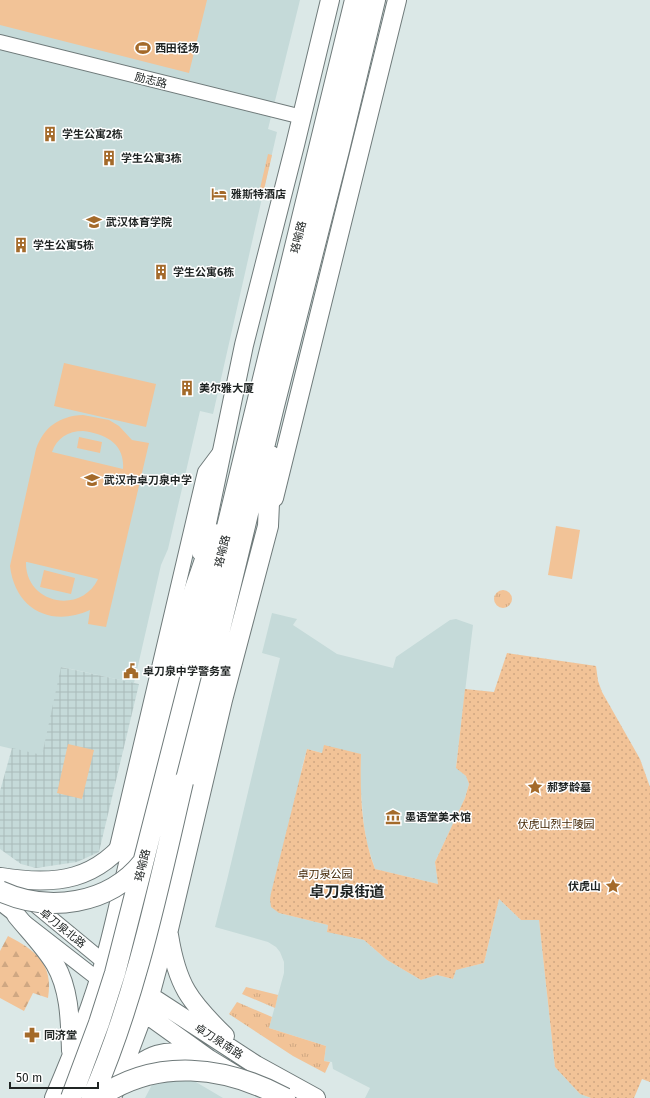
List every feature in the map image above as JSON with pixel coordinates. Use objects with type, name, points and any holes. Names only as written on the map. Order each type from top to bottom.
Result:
[{"type":"highway","points":[[347,37],[349,0]]},
{"type":"highway","name":"珞喻路","points":[[71,1098],[97,1030],[115,973],[193,667],[355,0]]},
{"type":"highway","name":"珞喻路","points":[[92,1098],[116,1035],[138,967],[274,406],[339,150],[375,0]]},
{"type":"highway","points":[[168,929],[222,700],[268,526],[274,406]]},
{"type":"highway","points":[[137,827],[191,600],[255,415]]},
{"type":"highway","points":[[0,882],[32,901],[59,903],[88,899],[116,887],[136,871],[148,856],[162,830],[172,801],[183,782]]},
{"type":"highway","points":[[98,1098],[106,1092],[132,1080],[151,1074],[179,1071],[199,1071],[218,1073],[240,1078],[264,1087],[285,1098]]},
{"type":"main road","points":[[191,600],[244,345],[330,0]]},
{"type":"main road","points":[[268,526],[397,0]]},
{"type":"main road","points":[[54,1098],[71,1060],[99,980],[104,962],[121,859],[126,841],[137,827]]},
{"type":"main road","points":[[0,882],[63,880],[85,873],[106,860],[121,859]]},
{"type":"main road","points":[[121,859],[138,885],[147,890],[159,893],[178,886]]},
{"type":"main road","points":[[16,915],[48,953],[60,973],[64,985],[69,1016],[71,1060]]},
{"type":"main road","points":[[116,1090],[150,996],[168,929]]},
{"type":"main road","points":[[168,929],[177,973],[189,998],[213,1025],[256,1065]]},
{"type":"main road","name":"卓刀泉北路","points":[[104,962],[126,978]]},
{"type":"main road","name":"卓刀泉南路","points":[[126,978],[150,996],[256,1065],[316,1098]]},
{"type":"main road","name":"卓刀泉北路","points":[[99,980],[122,997]]},
{"type":"main road","name":"卓刀泉南路","points":[[122,997],[209,1059],[272,1098]]},
{"type":"main road","points":[[116,1090],[138,1064],[156,1055],[167,1053],[185,1053],[209,1059]]},
{"type":"street","name":"励志路","points":[[0,42],[302,117]]},
{"type":"street","points":[[121,859],[203,480],[205,472],[222,448]]},
{"type":"street","name":"卓刀泉北路","points":[[0,882],[104,962]]},
{"type":"street","name":"卓刀泉北路","points":[[0,903],[99,980]]},
{"type":"shaded area","points":[[0,0],[300,0],[268,129],[277,132],[213,414],[200,411],[168,549],[161,565],[134,683],[62,667],[42,756],[0,746]]},
{"type":"shaded area","points":[[272,613],[297,619],[293,625],[337,654],[393,668],[396,657],[450,620],[456,619],[473,625],[456,767],[466,776],[469,784],[465,798],[435,862],[438,884],[375,869],[367,844],[364,826],[360,783],[361,754],[323,753],[307,749],[302,767],[279,913],[328,925],[327,931],[364,940],[387,960],[421,980],[437,975],[453,979],[456,970],[484,963],[499,899],[521,920],[539,920],[555,1067],[580,1094],[591,1098],[365,1098],[370,1088],[333,1069],[332,1062],[324,1061],[326,1046],[269,1028],[284,973],[284,962],[280,952],[276,947],[268,942],[215,927],[280,658],[262,653]]},
{"type":"shaded area","points":[[61,667],[139,684],[99,852],[77,862],[36,868],[21,864],[0,849],[0,791],[12,748],[42,755]]},
{"type":"shaded area","points":[[184,1075],[223,1098],[145,1098],[155,1079]]},
{"type":"green space","name":"西田径场","points":[[0,0],[207,0],[189,73],[0,25]]},
{"type":"green space","points":[[268,154],[272,155],[262,198],[258,197]]},
{"type":"green space","points":[[64,363],[156,384],[146,427],[54,406]]},
{"type":"green space","points":[[83,415],[109,420],[119,426],[132,440],[149,443],[106,627],[88,624],[90,610],[76,615],[62,617],[37,611],[27,604],[19,594],[13,581],[10,566],[39,441],[54,424],[60,420]],"holes":[[[83,431],[106,437],[112,441],[121,453],[123,469],[52,452],[54,447],[64,436],[73,432]],[[27,562],[98,579],[90,590],[79,597],[67,601],[55,600],[44,595],[34,587],[28,576]]]},
{"type":"green space","points":[[79,437],[102,442],[100,453],[77,448]]},
{"type":"green space","points":[[556,526],[580,530],[572,579],[548,575]]},
{"type":"green space","points":[[44,570],[75,578],[71,594],[40,587]]},
{"type":"green space","points":[[503,590],[509,593],[512,599],[509,605],[503,608],[497,605],[494,599],[497,593]]},
{"type":"green space","name":"伏虎山烈士陵园","points":[[507,653],[596,666],[598,681],[602,692],[640,759],[650,787],[650,1082],[642,1079],[634,1098],[591,1098],[580,1094],[555,1067],[539,920],[521,920],[499,899],[484,963],[456,970],[453,979],[437,975],[421,980],[387,960],[364,940],[327,932],[328,925],[279,913],[271,907],[271,893],[307,749],[322,753],[324,745],[361,754],[362,812],[370,855],[375,869],[438,884],[435,862],[465,798],[469,784],[466,776],[456,768],[465,689],[494,692]]},
{"type":"green space","points":[[68,744],[94,750],[82,799],[57,793]]},
{"type":"green space","points":[[8,936],[18,941],[34,953],[45,967],[48,976],[48,998],[33,993],[24,1011],[0,998],[0,951]]},
{"type":"green space","points":[[246,987],[278,995],[275,1008],[242,994]]},
{"type":"green space","points":[[237,1002],[272,1017],[269,1028],[326,1046],[324,1061],[330,1062],[325,1073],[293,1056],[229,1014]]},
{"type":"place","name":"西田径场","points":[[143,48]]},
{"type":"place","name":"学生公寓2栋","points":[[50,134]]},
{"type":"place","name":"学生公寓3栋","points":[[109,158]]},
{"type":"place","name":"雅斯特酒店","points":[[219,194]]},
{"type":"place","name":"武汉体育学院","points":[[94,222]]},
{"type":"place","name":"学生公寓5栋","points":[[21,245]]},
{"type":"place","name":"学生公寓6栋","points":[[161,272]]},
{"type":"place","name":"美尔雅大厦","points":[[187,388]]},
{"type":"place","name":"武汉市卓刀泉中学","points":[[92,480]]},
{"type":"place","name":"卓刀泉中学警务室","points":[[131,671]]},
{"type":"place","name":"郝梦龄墓","points":[[535,787]]},
{"type":"place","name":"墨语堂美术馆","points":[[393,817]]},
{"type":"place","name":"伏虎山","points":[[613,886]]},
{"type":"place","name":"同济堂","points":[[32,1035]]},
{"type":"district","name":"卓刀泉街道","points":[[347,892]]},
{"type":"park label","name":"卓刀泉公园","points":[[325,874]]}]
